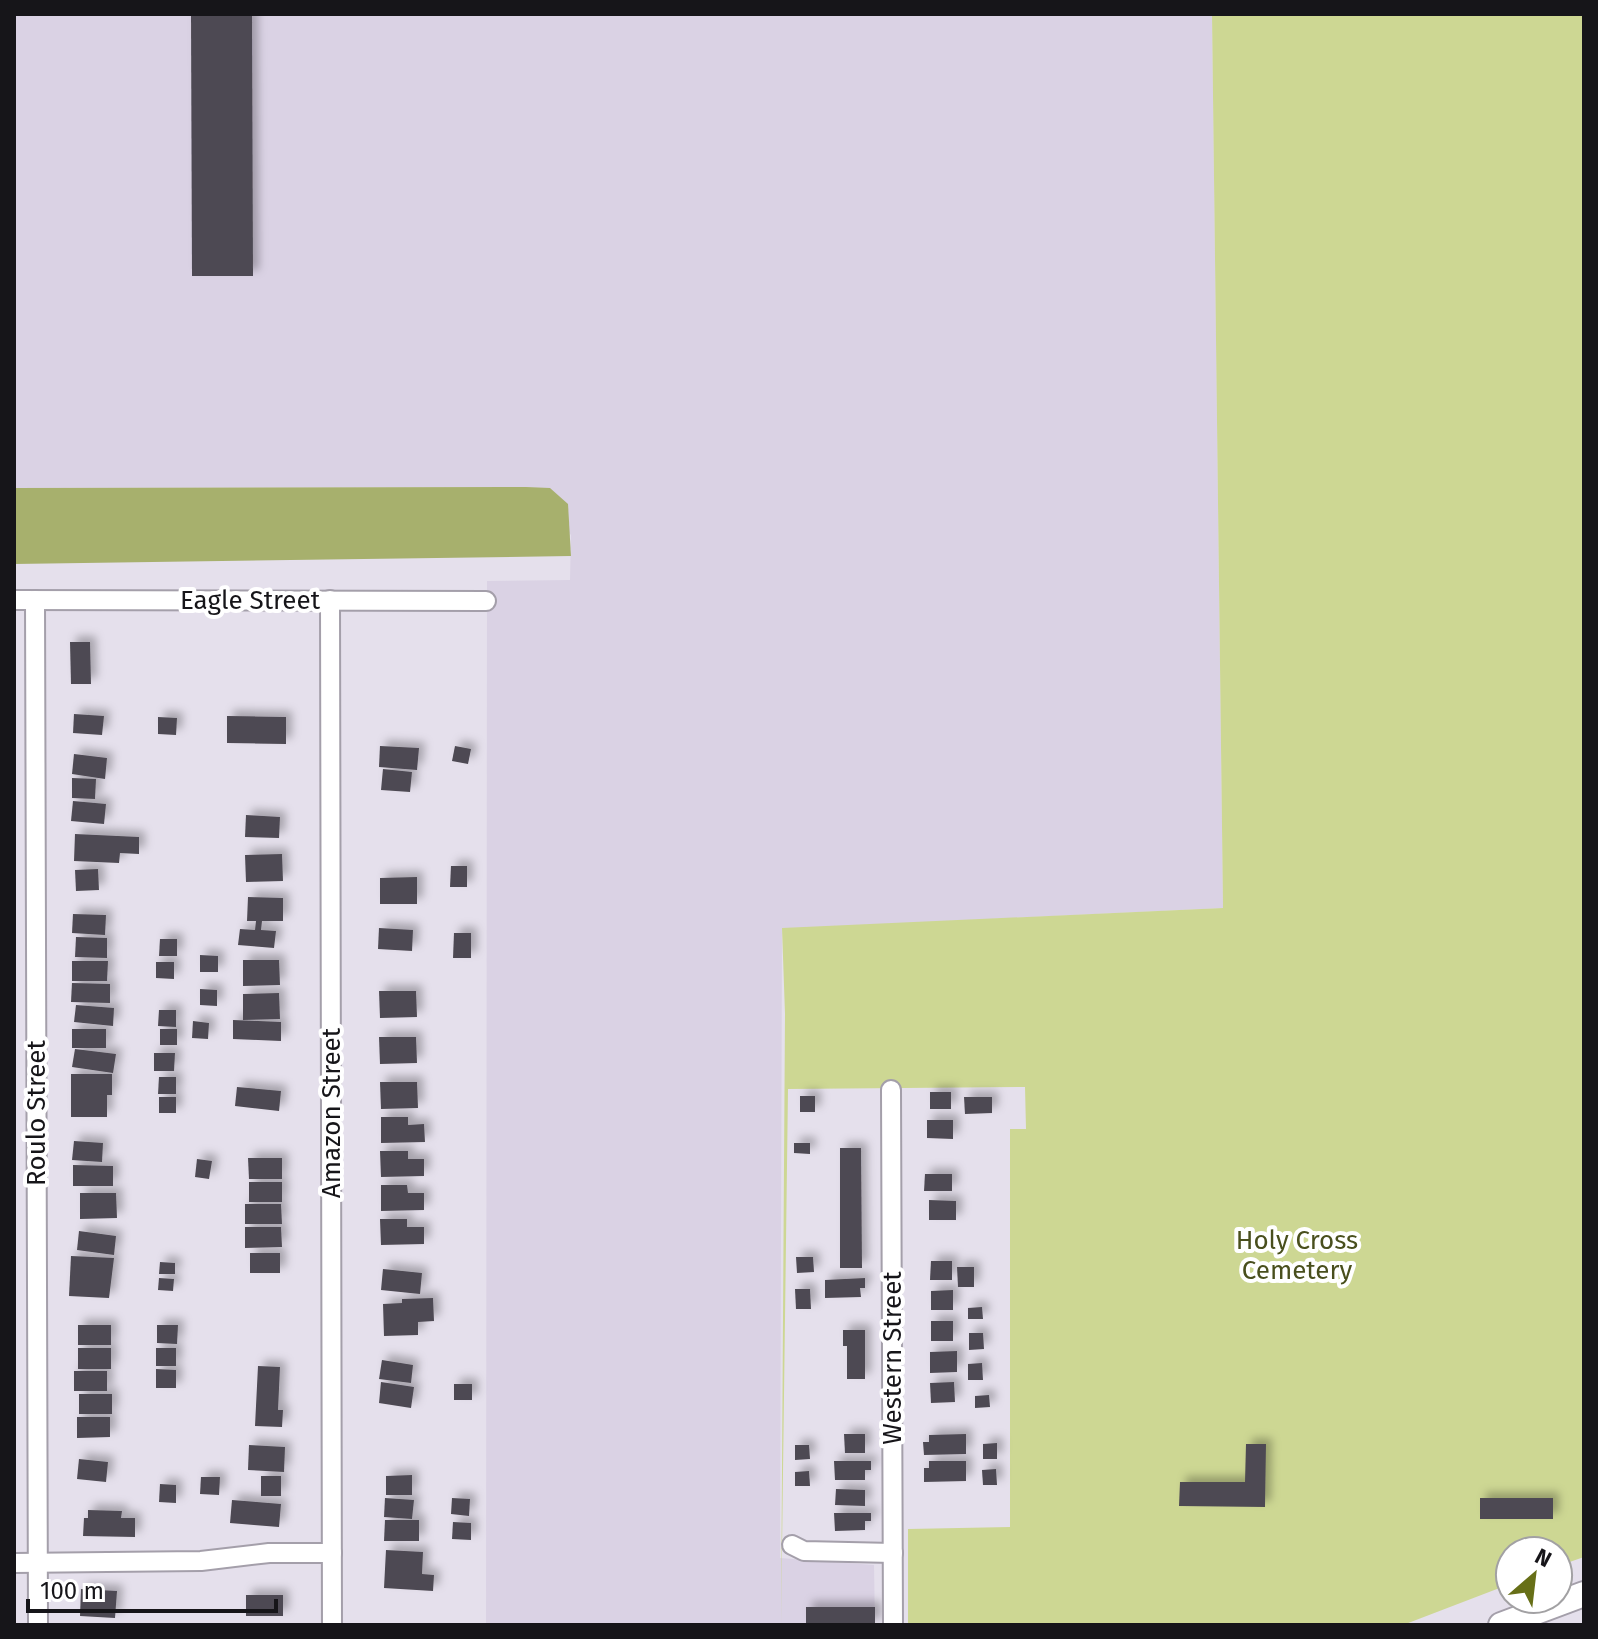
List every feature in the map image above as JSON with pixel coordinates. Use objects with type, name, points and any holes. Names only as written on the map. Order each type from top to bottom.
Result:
[{"type":"street","name":"Eagle Street","points":[[14,600],[486,601]]},
{"type":"street","name":"Roulo Street","points":[[35,600],[38,1625]]},
{"type":"street","name":"Amazon Street","points":[[330,600],[332,1625]]},
{"type":"street","name":"Western Street","points":[[891,1090],[893,1625]]},
{"type":"street","points":[[792,1545],[804,1551],[893,1553]]},
{"type":"street","points":[[14,1563],[201,1561],[269,1553],[332,1553]]},
{"type":"street","points":[[1501,1625],[1584,1594]]},
{"type":"shaded area","points":[[14,14],[1212,14],[1223,908],[782,929],[780,1558],[874,1565],[875,1625],[486,1625],[487,581],[570,580],[571,535],[526,487],[14,488]]},
{"type":"green space","name":"Holy Cross Cemetery","points":[[1212,14],[1584,14],[1584,1557],[1574,1560],[1574,1535],[1494,1535],[1494,1590],[1403,1625],[908,1625],[908,1529],[1010,1527],[1010,1129],[1026,1129],[1025,1087],[788,1089],[781,1625],[785,1014],[782,928],[1223,908]]},
{"type":"green space","points":[[14,488],[550,488],[568,504],[571,556],[14,564]]},
{"type":"building","points":[[191,14],[252,14],[253,276],[192,276]]},
{"type":"building","points":[[70,642],[90,642],[91,684],[71,684]]},
{"type":"building","points":[[74,714],[104,716],[102,735],[73,733]]},
{"type":"building","points":[[227,716],[286,717],[286,744],[227,743]]},
{"type":"building","points":[[158,717],[177,718],[176,735],[158,734]]},
{"type":"building","points":[[380,746],[419,748],[417,770],[379,767]]},
{"type":"building","points":[[455,746],[471,749],[468,764],[452,761]]},
{"type":"building","points":[[74,754],[107,758],[105,779],[72,774]]},
{"type":"building","points":[[383,769],[412,772],[410,792],[381,790]]},
{"type":"building","points":[[72,778],[96,779],[95,799],[72,798]]},
{"type":"building","points":[[73,801],[106,804],[104,824],[71,821]]},
{"type":"building","points":[[246,815],[280,817],[279,838],[245,837]]},
{"type":"building","points":[[75,834],[139,837],[139,854],[120,853],[119,863],[74,861]]},
{"type":"building","points":[[282,854],[283,881],[246,882],[245,855]]},
{"type":"building","points":[[451,866],[467,866],[467,887],[450,887]]},
{"type":"building","points":[[98,869],[99,890],[76,891],[75,870]]},
{"type":"building","points":[[417,877],[417,904],[380,904],[380,878]]},
{"type":"building","points":[[248,897],[283,898],[283,921],[262,921],[261,930],[276,931],[274,948],[238,945],[240,929],[255,930],[256,921],[247,921]]},
{"type":"building","points":[[73,914],[106,915],[105,935],[72,933]]},
{"type":"building","points":[[379,928],[413,930],[412,951],[378,949]]},
{"type":"building","points":[[454,933],[471,933],[471,958],[453,958]]},
{"type":"building","points":[[76,937],[107,938],[107,958],[75,957]]},
{"type":"building","points":[[160,939],[177,939],[177,956],[159,956]]},
{"type":"building","points":[[200,955],[218,956],[218,972],[200,972]]},
{"type":"building","points":[[243,960],[279,960],[280,985],[243,986]]},
{"type":"building","points":[[72,961],[108,961],[107,981],[72,981]]},
{"type":"building","points":[[156,962],[174,962],[174,979],[156,978]]},
{"type":"building","points":[[72,983],[110,984],[110,1003],[71,1002]]},
{"type":"building","points":[[200,989],[217,990],[217,1006],[200,1005]]},
{"type":"building","points":[[379,991],[416,991],[417,1017],[380,1018]]},
{"type":"building","points":[[279,993],[280,1019],[243,1020],[243,994]]},
{"type":"building","points":[[76,1005],[114,1008],[113,1026],[74,1022]]},
{"type":"building","points":[[159,1010],[176,1010],[176,1027],[158,1026]]},
{"type":"building","points":[[233,1020],[281,1022],[281,1041],[233,1039]]},
{"type":"building","points":[[193,1021],[209,1023],[208,1039],[192,1038]]},
{"type":"building","points":[[72,1029],[106,1029],[106,1048],[72,1048]]},
{"type":"building","points":[[160,1029],[177,1029],[177,1045],[160,1045]]},
{"type":"building","points":[[379,1037],[416,1037],[417,1063],[380,1064]]},
{"type":"building","points":[[75,1049],[116,1054],[113,1073],[72,1067]]},
{"type":"building","points":[[154,1053],[175,1053],[174,1071],[154,1071]]},
{"type":"building","points":[[71,1074],[112,1074],[112,1095],[107,1095],[107,1117],[71,1117]]},
{"type":"building","points":[[159,1077],[176,1077],[176,1094],[158,1094]]},
{"type":"building","points":[[380,1082],[417,1082],[418,1108],[381,1109]]},
{"type":"building","points":[[237,1087],[281,1091],[279,1111],[235,1106]]},
{"type":"building","points":[[930,1092],[951,1092],[951,1109],[930,1109]]},
{"type":"building","points":[[800,1096],[815,1096],[815,1112],[800,1112]]},
{"type":"building","points":[[159,1097],[176,1097],[176,1113],[159,1113]]},
{"type":"building","points":[[964,1097],[992,1097],[992,1113],[965,1114]]},
{"type":"building","points":[[381,1117],[408,1117],[408,1125],[424,1124],[425,1142],[381,1143]]},
{"type":"building","points":[[927,1120],[953,1120],[953,1139],[927,1138]]},
{"type":"building","points":[[74,1141],[103,1143],[102,1162],[72,1160]]},
{"type":"building","points":[[794,1143],[810,1143],[810,1154],[794,1153]]},
{"type":"building","points":[[840,1148],[861,1148],[862,1268],[840,1268]]},
{"type":"building","points":[[380,1151],[408,1151],[408,1159],[424,1159],[424,1176],[381,1177]]},
{"type":"building","points":[[248,1158],[282,1158],[282,1179],[249,1179]]},
{"type":"building","points":[[197,1159],[212,1161],[209,1179],[195,1177]]},
{"type":"building","points":[[73,1165],[113,1166],[113,1186],[73,1186]]},
{"type":"building","points":[[925,1174],[952,1174],[952,1191],[924,1191]]},
{"type":"building","points":[[249,1182],[282,1182],[282,1202],[249,1202]]},
{"type":"building","points":[[381,1185],[407,1185],[408,1193],[424,1193],[424,1210],[381,1211]]},
{"type":"building","points":[[80,1193],[116,1193],[117,1218],[80,1219]]},
{"type":"building","points":[[929,1200],[956,1201],[956,1220],[929,1220]]},
{"type":"building","points":[[245,1204],[281,1204],[282,1224],[245,1224]]},
{"type":"building","points":[[380,1219],[407,1219],[407,1227],[424,1227],[424,1244],[381,1245]]},
{"type":"building","points":[[245,1227],[281,1227],[282,1247],[245,1248]]},
{"type":"building","points":[[79,1231],[116,1236],[114,1255],[77,1250]]},
{"type":"building","points":[[250,1253],[280,1253],[280,1273],[250,1273]]},
{"type":"building","points":[[71,1256],[114,1258],[109,1298],[69,1296]]},
{"type":"building","points":[[796,1257],[813,1257],[814,1272],[797,1273]]},
{"type":"building","points":[[931,1261],[952,1261],[952,1280],[930,1280]]},
{"type":"building","points":[[160,1262],[175,1263],[175,1274],[159,1274]]},
{"type":"building","points":[[957,1267],[974,1267],[974,1287],[958,1287]]},
{"type":"building","points":[[383,1269],[422,1273],[420,1294],[381,1290]]},
{"type":"building","points":[[159,1278],[174,1279],[173,1291],[158,1290]]},
{"type":"building","points":[[865,1278],[865,1288],[860,1288],[861,1297],[825,1298],[825,1280]]},
{"type":"building","points":[[795,1289],[810,1289],[811,1309],[796,1309]]},
{"type":"building","points":[[953,1290],[953,1310],[931,1310],[931,1291]]},
{"type":"building","points":[[433,1298],[434,1321],[418,1322],[418,1335],[384,1336],[383,1304],[402,1303],[402,1299]]},
{"type":"building","points":[[982,1307],[983,1319],[968,1319],[968,1308]]},
{"type":"building","points":[[931,1321],[953,1321],[953,1341],[931,1341]]},
{"type":"building","points":[[78,1325],[111,1325],[111,1345],[78,1345]]},
{"type":"building","points":[[157,1325],[178,1325],[177,1344],[157,1343]]},
{"type":"building","points":[[843,1330],[865,1330],[865,1379],[847,1379],[847,1346],[843,1346]]},
{"type":"building","points":[[969,1333],[983,1333],[984,1349],[969,1350]]},
{"type":"building","points":[[78,1348],[111,1348],[111,1369],[78,1369]]},
{"type":"building","points":[[156,1348],[176,1348],[176,1366],[156,1366]]},
{"type":"building","points":[[957,1351],[957,1372],[930,1373],[930,1352]]},
{"type":"building","points":[[382,1360],[413,1365],[411,1383],[379,1379]]},
{"type":"building","points":[[982,1363],[983,1380],[968,1380],[968,1364]]},
{"type":"building","points":[[258,1366],[280,1367],[278,1410],[283,1410],[282,1427],[255,1426]]},
{"type":"building","points":[[156,1369],[176,1370],[176,1388],[156,1388]]},
{"type":"building","points":[[74,1371],[107,1371],[107,1391],[74,1391]]},
{"type":"building","points":[[381,1382],[414,1387],[411,1408],[379,1403]]},
{"type":"building","points":[[954,1382],[955,1402],[931,1403],[930,1383]]},
{"type":"building","points":[[454,1384],[472,1384],[472,1400],[454,1400]]},
{"type":"building","points":[[79,1394],[112,1394],[112,1414],[79,1414]]},
{"type":"building","points":[[989,1395],[990,1407],[975,1408],[975,1396]]},
{"type":"building","points":[[77,1417],[110,1417],[110,1437],[77,1438]]},
{"type":"building","points":[[844,1434],[865,1434],[865,1453],[845,1453]]},
{"type":"building","points":[[966,1434],[966,1454],[924,1455],[923,1442],[929,1442],[929,1435]]},
{"type":"building","points":[[997,1443],[997,1459],[983,1459],[983,1444]]},
{"type":"building","points":[[1246,1444],[1266,1444],[1265,1507],[1179,1506],[1180,1482],[1245,1482]]},
{"type":"building","points":[[249,1445],[285,1447],[284,1472],[248,1470]]},
{"type":"building","points":[[795,1445],[809,1445],[810,1459],[795,1460]]},
{"type":"building","points":[[79,1459],[108,1462],[106,1482],[77,1479]]},
{"type":"building","points":[[834,1461],[871,1461],[871,1470],[865,1470],[865,1480],[835,1480]]},
{"type":"building","points":[[929,1461],[966,1461],[966,1481],[924,1482],[924,1468],[929,1468]]},
{"type":"building","points":[[996,1469],[997,1485],[983,1485],[982,1470]]},
{"type":"building","points":[[809,1471],[810,1486],[795,1486],[795,1472]]},
{"type":"building","points":[[412,1475],[412,1495],[386,1495],[386,1476]]},
{"type":"building","points":[[261,1476],[281,1476],[281,1496],[261,1496]]},
{"type":"building","points":[[201,1477],[220,1477],[219,1495],[200,1494]]},
{"type":"building","points":[[160,1484],[176,1485],[176,1503],[159,1502]]},
{"type":"building","points":[[836,1489],[865,1490],[865,1506],[835,1505]]},
{"type":"building","points":[[385,1498],[414,1500],[412,1519],[384,1517]]},
{"type":"building","points":[[452,1498],[470,1499],[469,1516],[451,1514]]},
{"type":"building","points":[[1480,1498],[1553,1498],[1553,1519],[1480,1519]]},
{"type":"building","points":[[232,1500],[281,1504],[279,1527],[230,1523]]},
{"type":"building","points":[[88,1510],[122,1511],[121,1518],[135,1518],[135,1537],[83,1536],[84,1518],[88,1518]]},
{"type":"building","points":[[834,1513],[871,1513],[871,1521],[865,1521],[865,1530],[835,1531]]},
{"type":"building","points":[[385,1520],[419,1520],[419,1541],[384,1541]]},
{"type":"building","points":[[453,1522],[471,1523],[471,1540],[452,1539]]},
{"type":"building","points":[[386,1550],[423,1552],[422,1574],[434,1575],[433,1591],[384,1588]]},
{"type":"building","points":[[81,1589],[117,1591],[115,1618],[80,1616]]},
{"type":"building","points":[[246,1595],[283,1595],[283,1616],[246,1616]]},
{"type":"building","points":[[806,1607],[875,1607],[875,1625],[806,1625]]}]
